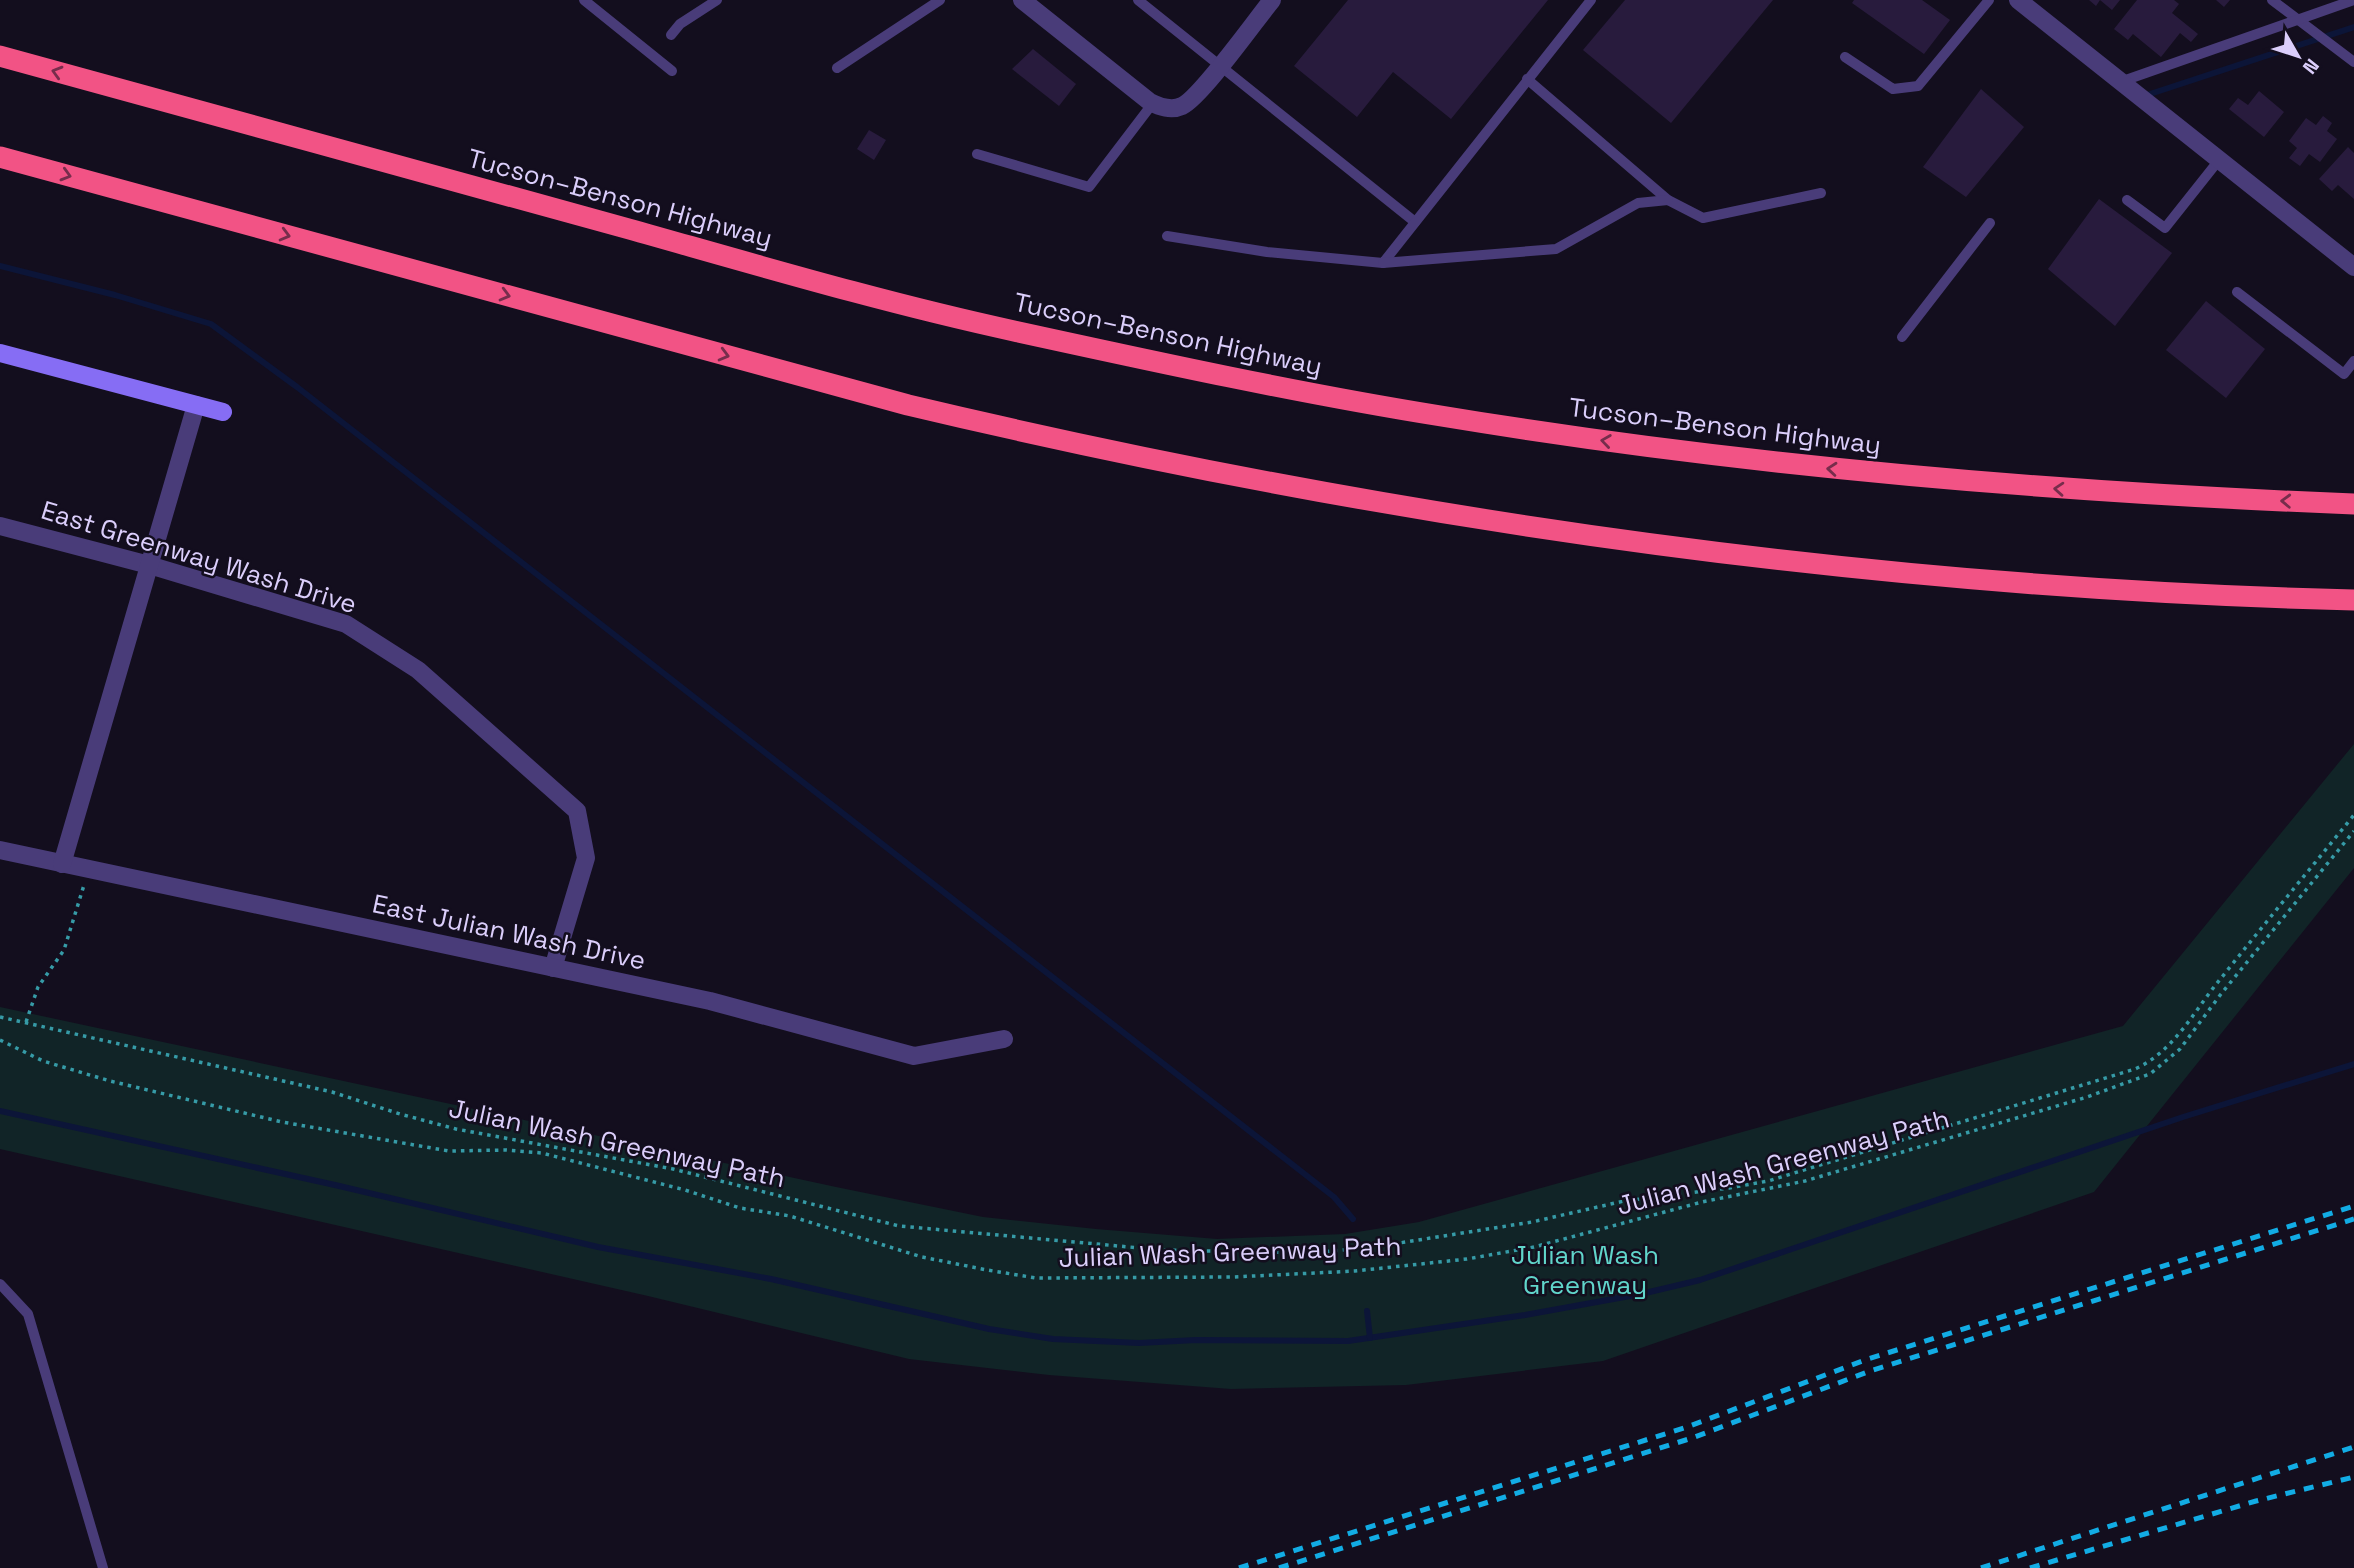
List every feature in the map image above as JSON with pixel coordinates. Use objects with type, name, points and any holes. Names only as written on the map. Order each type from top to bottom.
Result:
[{"type":"highway","name":"Tucson–Benson Highway","points":[[0,57],[859,292],[1008,330],[1298,391],[1578,437],[1820,468],[2143,495],[2354,504]]},
{"type":"highway","points":[[0,157],[908,405],[1256,480],[1642,544],[1793,562],[2029,584],[2354,600]]},
{"type":"street","points":[[1022,0],[1153,103],[1170,108],[1181,106],[1198,92],[1272,0]]},
{"type":"street","points":[[2018,0],[2354,267]]},
{"type":"street","points":[[0,353],[223,412]]},
{"type":"street","points":[[62,864],[196,405]]},
{"type":"street","name":"East Greenway Wash Drive","points":[[0,526],[149,565],[346,624],[418,670],[577,811],[586,858],[553,968]]},
{"type":"street","name":"East Julian Wash Drive","points":[[0,850],[710,1001],[914,1056],[1004,1040]]},
{"type":"lane","points":[[584,0],[672,71]]},
{"type":"lane","points":[[671,35],[680,24],[717,0]]},
{"type":"lane","points":[[837,68],[940,0]]},
{"type":"lane","points":[[1138,0],[1415,222]]},
{"type":"lane","points":[[1383,263],[1591,0]]},
{"type":"lane","points":[[1845,57],[1894,89],[1918,86],[1989,0]]},
{"type":"lane","points":[[2272,0],[2354,62]]},
{"type":"lane","points":[[2120,82],[2354,0]]},
{"type":"lane","points":[[1527,79],[1668,200],[1703,218],[1821,193]]},
{"type":"lane","points":[[977,154],[1089,187],[1153,103]]},
{"type":"lane","points":[[2126,200],[2165,228],[2219,160]]},
{"type":"lane","points":[[1167,236],[1267,252],[1383,263],[1556,249],[1639,203],[1668,200]]},
{"type":"lane","points":[[1902,337],[1990,223]]},
{"type":"lane","points":[[2237,292],[2344,374],[2354,361]]},
{"type":"lane","points":[[0,1284],[28,1314],[103,1568]]},
{"type":"path","name":"Julian Wash Greenway Path","points":[[0,1017],[332,1092],[456,1129],[673,1169],[899,1226],[1162,1250],[1244,1253],[1374,1247],[1532,1222],[1624,1200],[1768,1181],[2135,1069],[2148,1063],[2178,1036],[2211,990],[2354,815]]},
{"type":"path","name":"Julian Wash Greenway Path","points":[[0,1040],[43,1061],[110,1081],[282,1122],[449,1151],[506,1150],[542,1153],[685,1190],[740,1208],[790,1216],[922,1257],[999,1272],[1036,1278],[1233,1277],[1355,1271],[1467,1259],[1534,1247],[1702,1202],[1805,1181],[2087,1097],[2150,1074],[2180,1049],[2221,994],[2354,831]]},
{"type":"path","points":[[26,1022],[38,987],[64,950],[88,870]]},
{"type":"green space","name":"Julian Wash Greenway","points":[[2354,744],[2354,868],[2094,1192],[1603,1361],[1406,1385],[1231,1389],[1049,1375],[909,1359],[648,1296],[0,1149],[0,1007],[983,1217],[1217,1239],[1345,1234],[1419,1222],[2123,1026]]},
{"type":"building","points":[[1348,0],[1548,0],[1451,119],[1393,72],[1357,117],[1294,66]]},
{"type":"building","points":[[1625,0],[1773,0],[1671,123],[1583,50]]},
{"type":"building","points":[[1854,0],[1922,0],[1950,20],[1924,54],[1852,3]]},
{"type":"building","points":[[2089,0],[2100,0],[2096,6]]},
{"type":"building","points":[[2100,0],[2120,0],[2112,10]]},
{"type":"building","points":[[2137,0],[2174,0],[2179,4],[2172,13],[2198,34],[2191,42],[2180,33],[2161,57],[2133,34],[2128,40],[2114,29]]},
{"type":"building","points":[[2216,0],[2230,0],[2224,7]]},
{"type":"building","points":[[1033,49],[1076,84],[1059,106],[1012,69]]},
{"type":"building","points":[[1981,89],[2024,127],[1966,197],[1923,167]]},
{"type":"building","points":[[2259,91],[2284,112],[2264,137],[2229,109],[2238,98],[2248,105]]},
{"type":"building","points":[[2323,116],[2332,123],[2327,131],[2337,139],[2320,162],[2309,154],[2300,166],[2289,158],[2297,148],[2289,141],[2306,118],[2316,125]]},
{"type":"building","points":[[869,130],[886,140],[874,160],[857,149]]},
{"type":"building","points":[[2348,147],[2354,153],[2354,199],[2338,185],[2332,191],[2319,179]]},
{"type":"building","points":[[2099,199],[2172,253],[2115,326],[2048,269]]},
{"type":"building","points":[[2206,301],[2265,349],[2226,398],[2166,350]]},
{"type":"waterway","points":[[2144,96],[2354,27]]},
{"type":"waterway","points":[[0,266],[115,295],[211,324],[297,387],[1334,1197],[1353,1219]]},
{"type":"waterway","points":[[0,1111],[335,1185],[598,1247],[771,1279],[989,1329],[1053,1339],[1139,1343],[1196,1340],[1348,1341],[1525,1315],[1641,1294],[1700,1280],[2183,1117],[2354,1064]]},
{"type":"waterway","points":[[1367,1311],[1370,1338]]},
{"type":"railway","points":[[1239,1568],[1687,1427],[1865,1360],[2354,1206]]},
{"type":"railway","points":[[1279,1568],[1692,1438],[1870,1371],[2354,1219]]},
{"type":"railway","points":[[1981,1568],[2354,1447]]},
{"type":"railway","points":[[2030,1568],[2256,1501],[2354,1477]]}]
